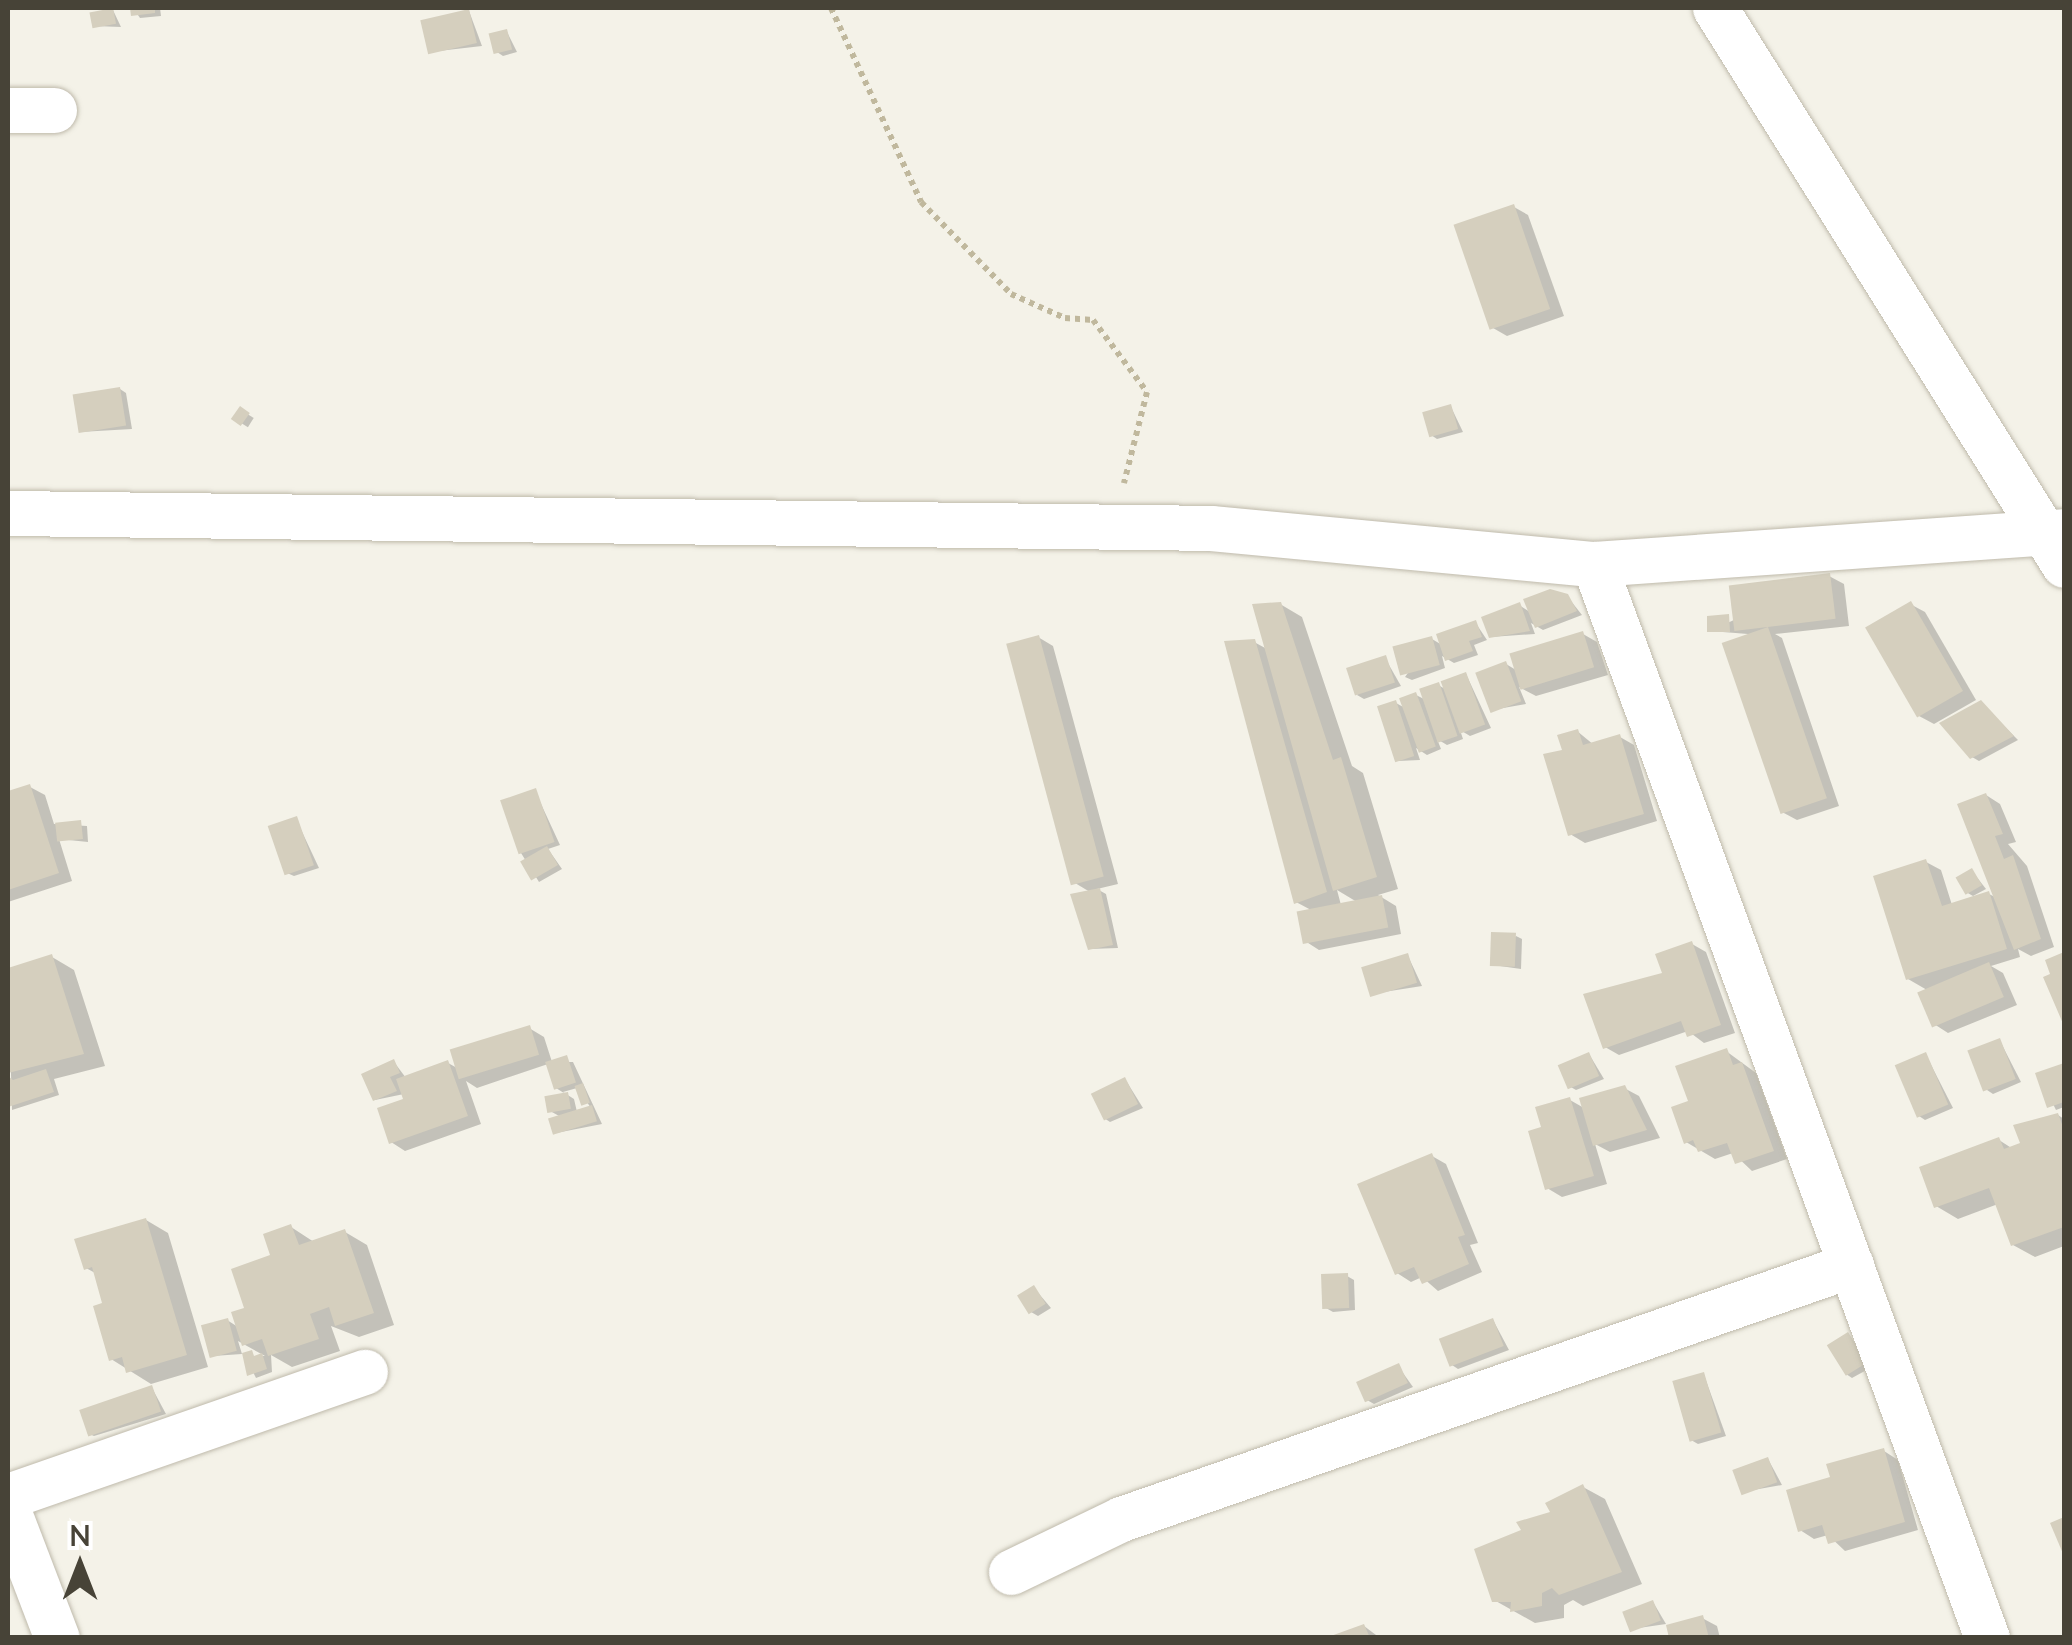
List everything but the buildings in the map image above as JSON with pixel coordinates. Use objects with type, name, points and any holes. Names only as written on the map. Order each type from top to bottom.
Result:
[{"type":"street","points":[[8,513],[1211,528],[1594,564],[2058,542],[1715,8]]},
{"type":"street","points":[[8,110],[54,110]]},
{"type":"street","points":[[1594,564],[1987,1638]]},
{"type":"street","points":[[1011,1572],[1121,1519],[1851,1265]]},
{"type":"street","points":[[8,1496],[365,1372]]},
{"type":"street","points":[[8,1510],[58,1638]]},
{"type":"path","points":[[832,8],[920,202],[1011,294],[1065,318],[1093,320],[1147,392],[1121,496]]}]
